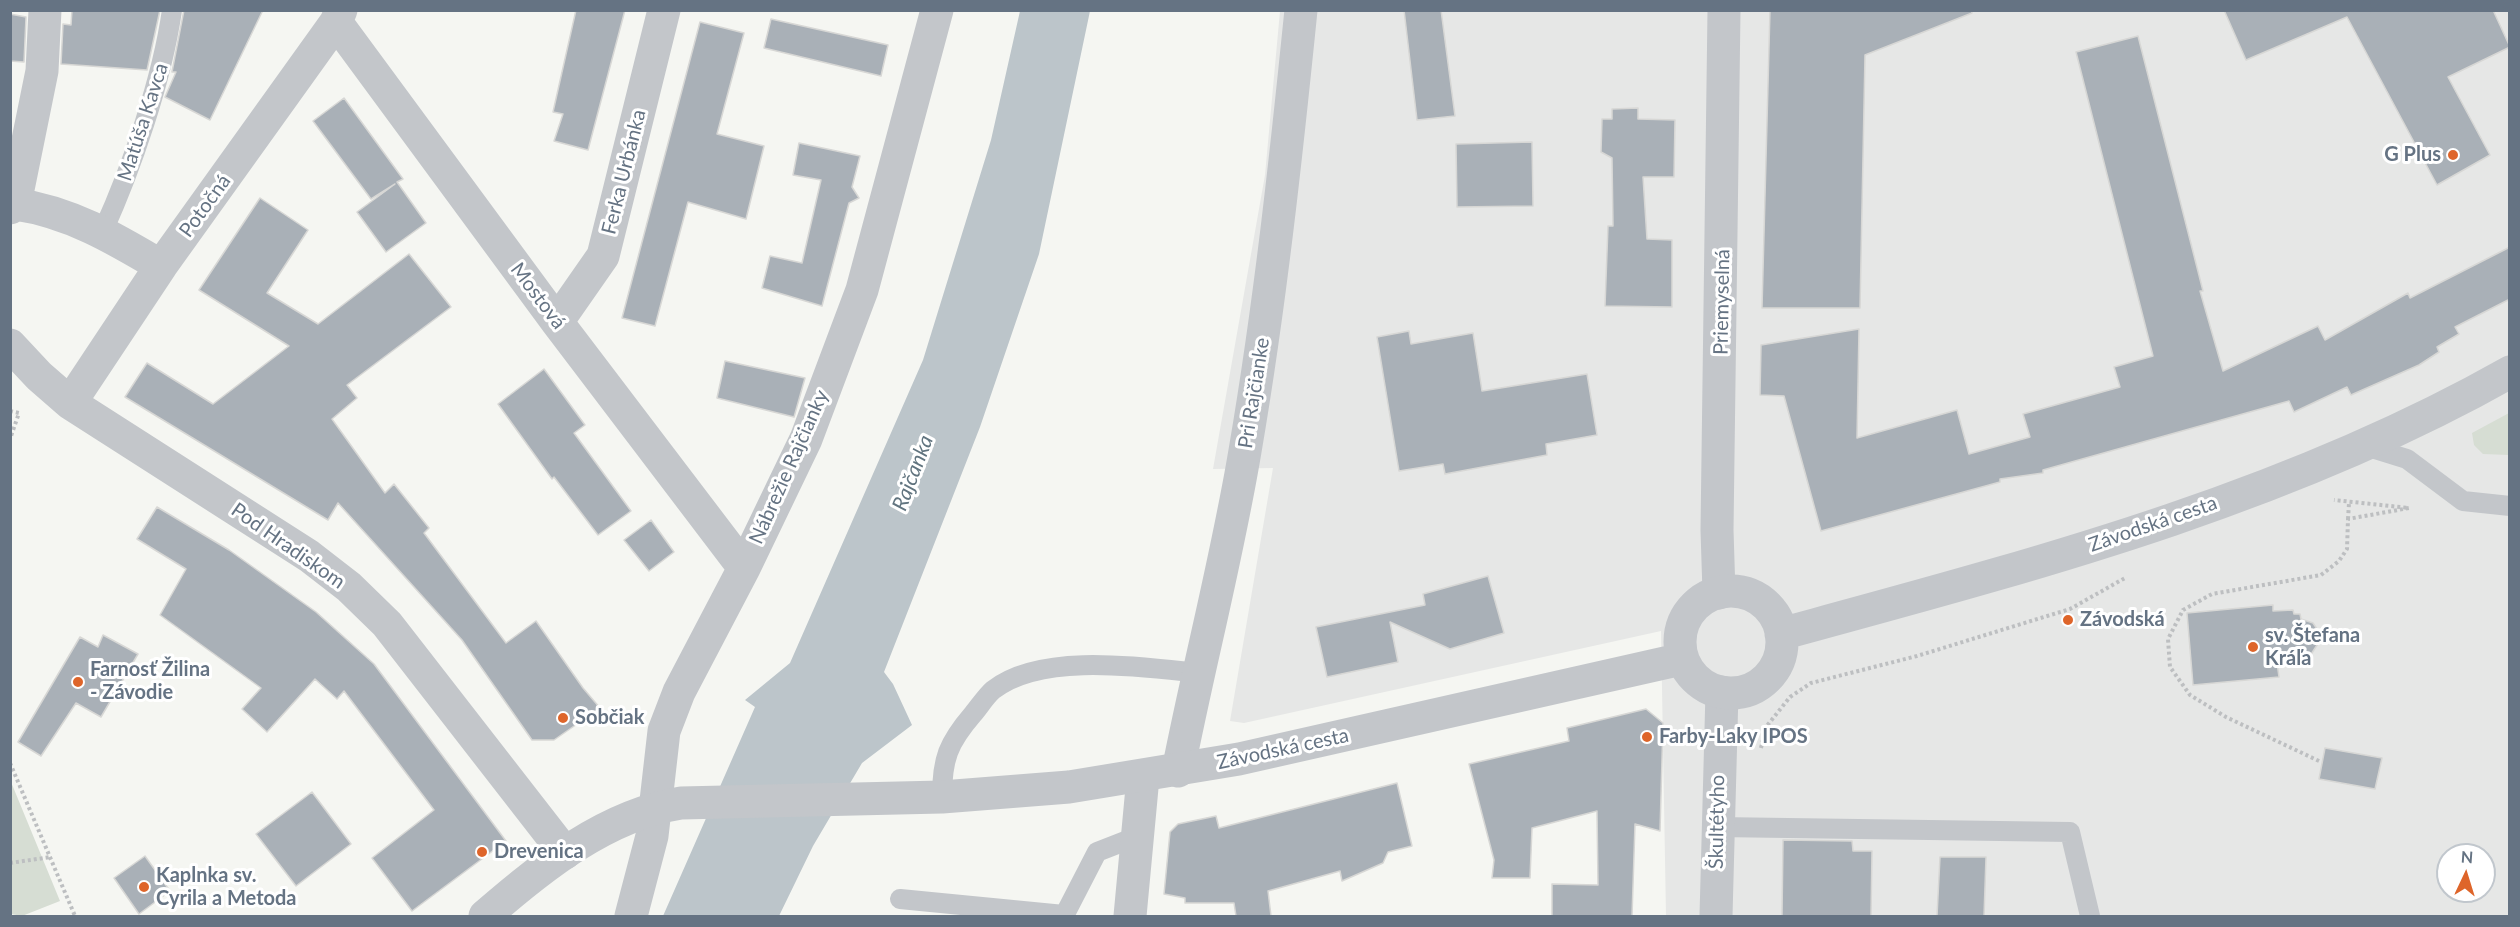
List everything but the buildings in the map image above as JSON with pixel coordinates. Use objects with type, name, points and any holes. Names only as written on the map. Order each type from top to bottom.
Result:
[{"type":"street","points":[[45,10],[42,71],[13,206],[45,208],[103,231],[161,266]]},
{"type":"street","name":"Ferka Urbánka","points":[[557,322],[603,256],[664,10]]},
{"type":"street","name":"Nábrežie Rajčianky","points":[[631,916],[670,805],[664,731],[679,692],[744,568],[806,439],[862,290],[937,10]]},
{"type":"street","name":"Pri Rajčianke","points":[[1178,771],[1245,452],[1280,219],[1301,10]]},
{"type":"street","name":"Priemyselná","points":[[1719,593],[1717,530],[1724,10]]},
{"type":"street","name":"Mostová","points":[[338,16],[557,322],[744,568]]},
{"type":"street","name":"Potočná","points":[[70,402],[161,266],[338,16]]},
{"type":"street","name":"Pod Hradiskom","points":[[10,345],[39,376],[70,402],[309,556],[349,587],[387,624],[565,853]]},
{"type":"street","name":"Závodská cesta","points":[[1781,634],[2048,561],[2198,510],[2362,445],[2510,372]]},
{"type":"street","points":[[1740,592],[1759,600],[1773,614],[1781,634],[1781,650],[1777,665],[1767,678],[1754,688],[1738,693],[1722,693],[1705,686],[1691,674],[1682,659],[1681,631],[1686,618],[1694,606],[1719,593],[1740,592]]},
{"type":"street","name":"Závodská cesta","points":[[485,916],[522,883],[565,853],[636,814],[670,805],[942,797],[1069,787],[1143,777],[1682,659]]},
{"type":"street","name":"Škultétyho","points":[[1716,916],[1722,693]]},
{"type":"street","points":[[1130,916],[1143,777]]},
{"type":"lane","name":"Matúša Kavca","points":[[103,231],[121,193],[167,45],[172,10]]},
{"type":"lane","points":[[2362,445],[2407,459],[2463,501],[2510,506]]},
{"type":"lane","points":[[942,797],[942,767],[956,734],[994,689],[1038,668],[1122,665],[1199,673]]},
{"type":"lane","points":[[1717,827],[2070,832],[2091,916]]},
{"type":"lane","points":[[900,899],[1064,916],[1097,852],[1138,836]]},
{"type":"path","points":[[10,411],[19,414],[10,439]]},
{"type":"path","points":[[2326,499],[2409,508],[2348,519]]},
{"type":"path","points":[[2319,761],[2226,717],[2190,695],[2170,667],[2168,639],[2183,610],[2212,594],[2321,574],[2339,561],[2347,549],[2349,503]]},
{"type":"path","points":[[1760,750],[1767,728],[1790,697],[1811,683],[1917,656],[2070,609],[2130,575]]},
{"type":"path","points":[[10,763],[75,916]]},
{"type":"path","points":[[10,862],[51,857]]},
{"type":"shaded area","points":[[1280,11],[2509,11],[2509,916],[1666,916],[1661,631],[1244,723],[1230,721],[1273,468],[1213,469],[1265,175]]},
{"type":"shaded area","points":[[2509,413],[2509,455],[2483,454],[2474,445],[2472,433]]},
{"type":"shaded area","points":[[11,782],[60,901],[22,916],[11,914]]},
{"type":"water","name":"Rajčanka","points":[[1020,11],[1090,11],[1039,254],[980,427],[884,672],[893,684],[912,725],[862,763],[813,846],[779,916],[663,916],[755,707],[745,700],[790,663],[923,360],[991,140]]},
{"type":"place","name":"G Plus","points":[[2453,155]]},
{"type":"place","name":"Závodská","points":[[2068,620]]},
{"type":"place","name":"sv. Štefana Kráľa","points":[[2253,647]]},
{"type":"place","name":"Farnosť Žilina - Závodie","points":[[78,682]]},
{"type":"place","name":"Sobčiak","points":[[563,718]]},
{"type":"place","name":"Farby-Laky IPOS","points":[[1647,737]]},
{"type":"place","name":"Drevenica","points":[[482,852]]},
{"type":"place","name":"Kaplnka sv. Cyrila a Metoda","points":[[144,887]]}]
